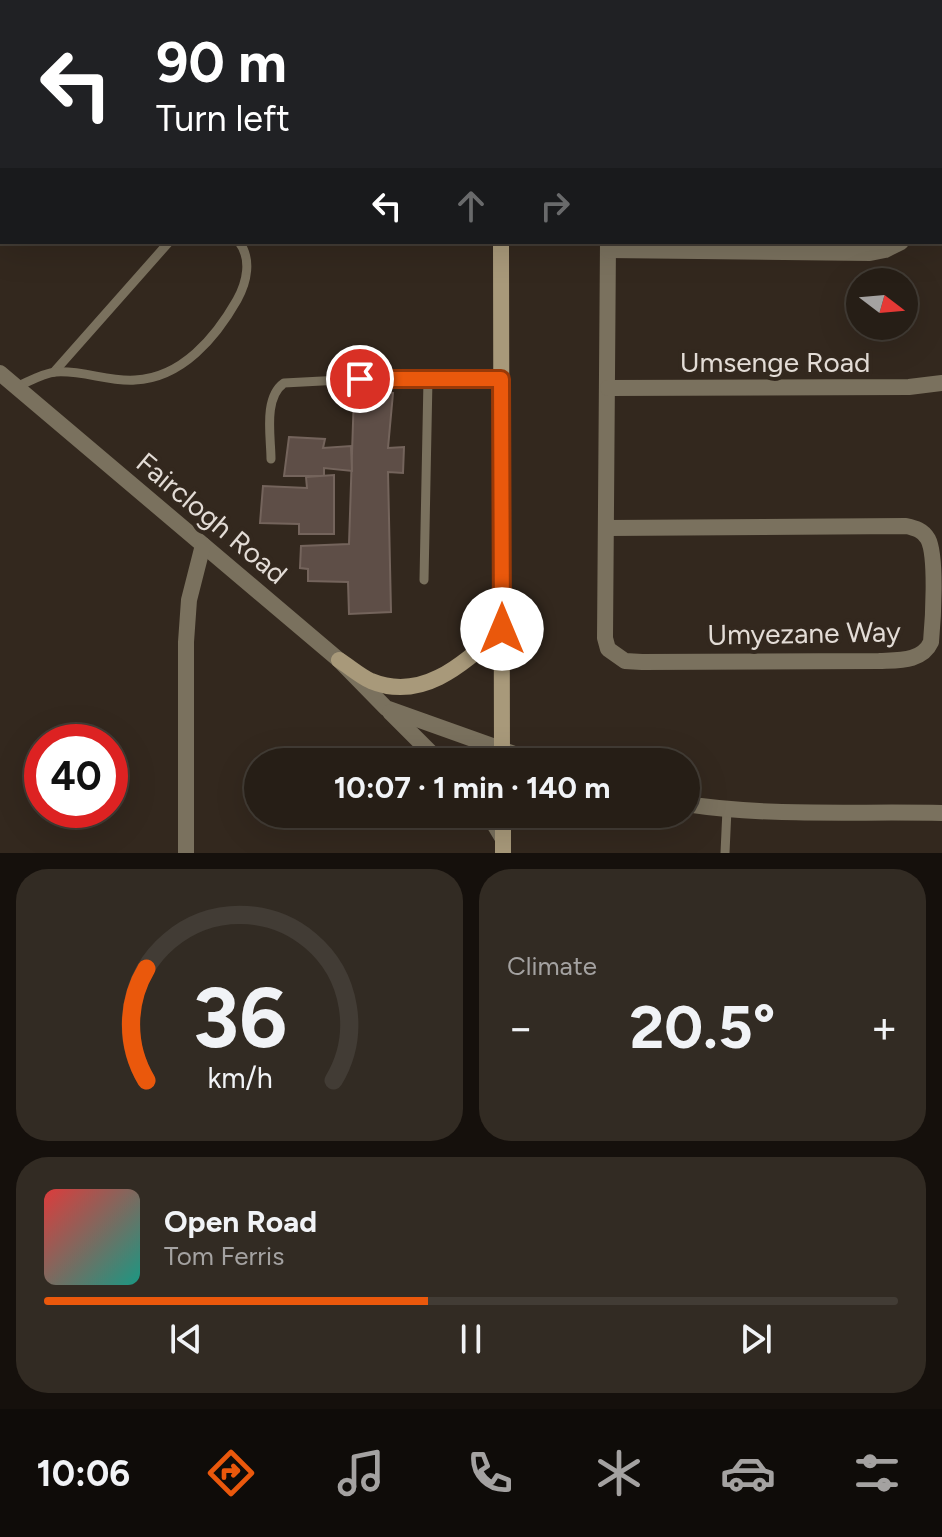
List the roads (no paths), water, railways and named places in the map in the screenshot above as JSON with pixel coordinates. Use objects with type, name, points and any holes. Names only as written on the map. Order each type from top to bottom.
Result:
[{"type":"street","points":[[501,244],[502,748]]},
{"type":"street","points":[[608,246],[870,253],[897,244]]},
{"type":"street","name":"Umyezane Way","points":[[608,246],[605,638],[608,649],[625,661],[904,660],[927,651],[931,642],[930,546],[927,536],[918,529],[906,526],[608,528]]},
{"type":"street","name":"Fairclogh Road","points":[[0,373],[339,660],[426,748]]},
{"type":"street","name":"Umsenge Road","points":[[608,388],[909,387],[942,383]]},
{"type":"street","points":[[186,853],[186,642],[189,600],[203,545]]},
{"type":"street","points":[[339,660],[372,681],[416,686],[435,681],[464,663],[502,629]]},
{"type":"street","name":"Fairclogh Road","points":[[386,708],[483,748]]},
{"type":"street","points":[[700,806],[812,813],[942,813]]},
{"type":"lane","points":[[16,387],[54,372],[167,244]]},
{"type":"lane","points":[[54,372],[135,380],[162,375],[188,360],[229,314],[243,289],[247,268],[241,244]]},
{"type":"lane","points":[[271,459],[271,407],[276,390],[284,383],[360,379],[501,379]]},
{"type":"lane","points":[[424,580],[428,379]]},
{"type":"lane","points":[[725,853],[727,809]]}]
